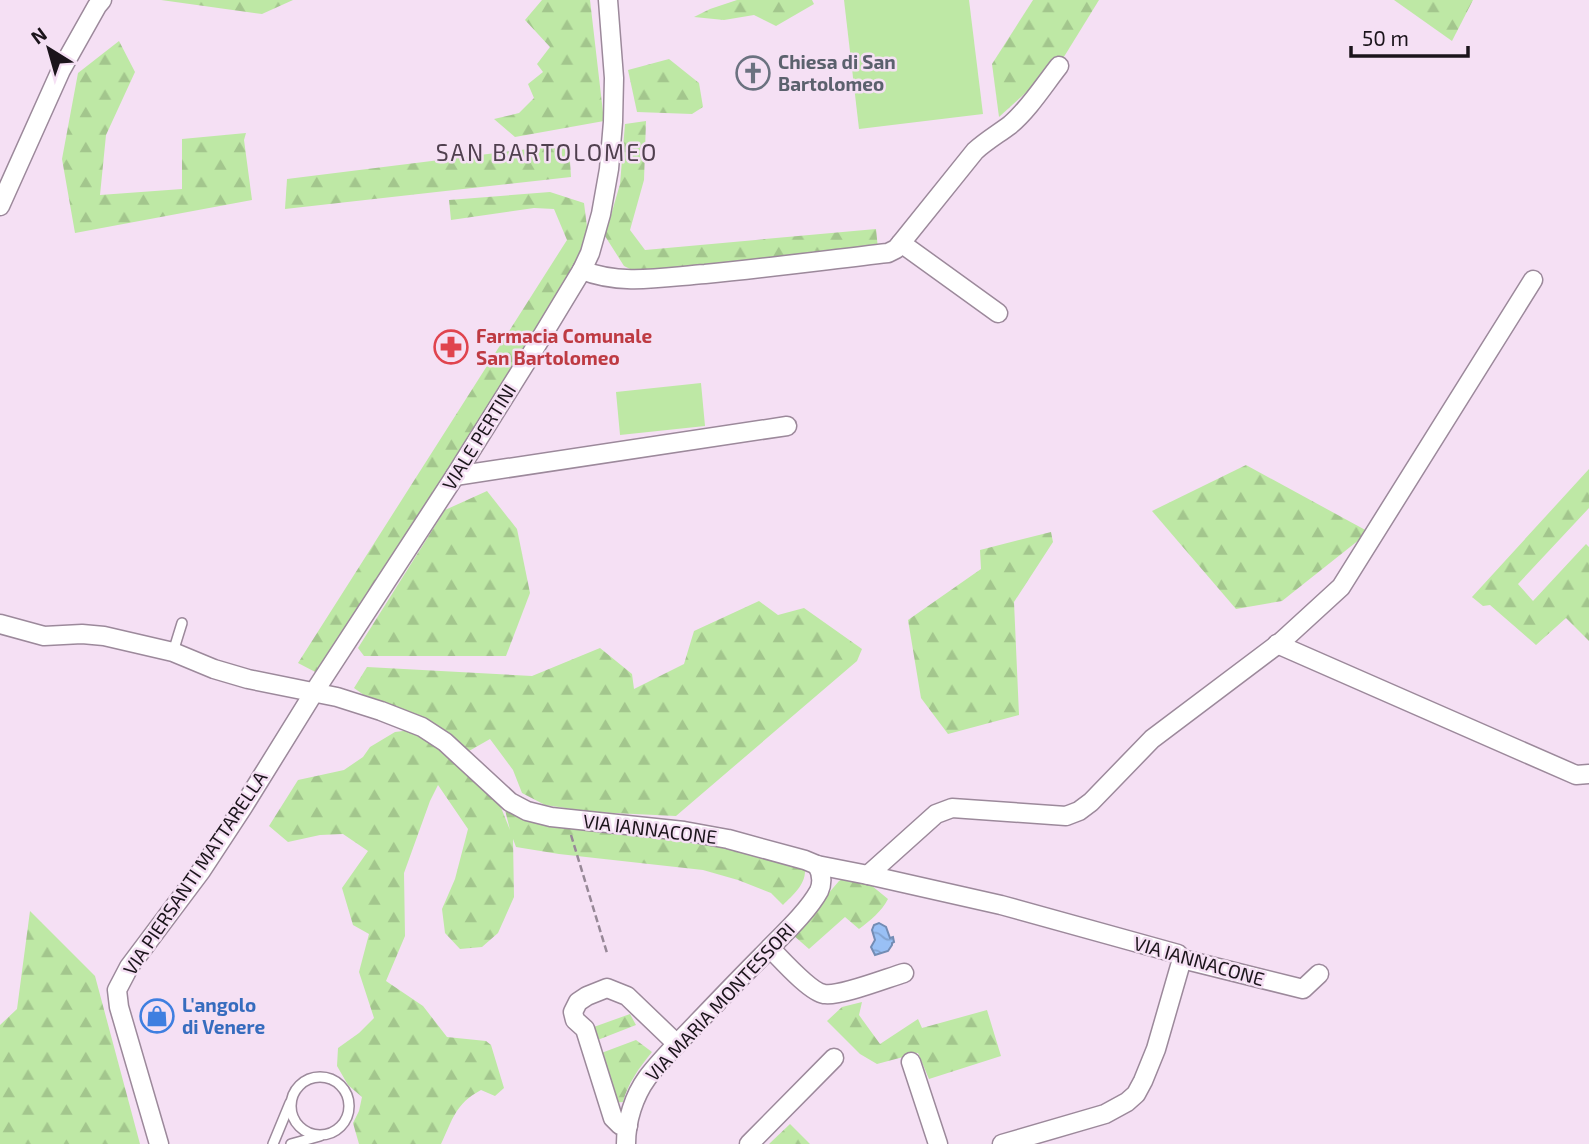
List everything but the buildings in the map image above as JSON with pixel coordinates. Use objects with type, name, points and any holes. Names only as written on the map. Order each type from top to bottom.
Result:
[{"type":"street","points":[[0,206],[61,70],[102,0]]},
{"type":"street","name":"VIALE PERTINI","points":[[314,692],[455,476],[590,253],[609,169],[614,78],[608,0]]},
{"type":"street","points":[[582,270],[625,280],[888,253],[896,249],[975,151],[1024,111],[1059,66]]},
{"type":"street","points":[[901,243],[999,313]]},
{"type":"street","points":[[869,875],[936,814],[953,808],[1066,816],[1079,811],[1152,739],[1277,644],[1341,587],[1533,280]]},
{"type":"street","points":[[455,476],[788,426]]},
{"type":"street","name":"VIA IANNACONE","points":[[6,626],[44,636],[93,634],[173,652],[214,669],[248,679],[337,697],[422,727],[445,742],[510,802],[527,811],[566,819],[684,831],[738,842],[805,860],[817,866],[1001,905],[1178,954],[1182,959],[1303,989],[1319,974]]},
{"type":"street","points":[[1277,644],[1576,775],[1589,774]]},
{"type":"street","name":"VIA PIERSANTI MATTARELLA","points":[[159,1144],[119,1007],[117,990],[129,967],[201,871],[314,692]]},
{"type":"street","name":"VIA MARIA MONTESSORI","points":[[627,1135],[632,1108],[646,1079],[812,901],[820,889],[821,877],[817,866]]},
{"type":"street","points":[[770,948],[811,988],[824,995],[843,992],[904,972]]},
{"type":"street","points":[[1002,1144],[1112,1112],[1132,1098],[1143,1081],[1156,1049],[1182,959]]},
{"type":"street","points":[[627,1135],[613,1118],[585,1029],[575,1020],[573,1012],[578,1002],[607,988],[627,996],[677,1044]]},
{"type":"street","points":[[749,1144],[834,1058]]},
{"type":"street","points":[[911,1062],[938,1144]]},
{"type":"lane","points":[[173,652],[182,623]]},
{"type":"lane","points":[[273,1144],[292,1097],[302,1082],[321,1076],[340,1084],[346,1092],[349,1111],[339,1129],[291,1144]]},
{"type":"lane","points":[[292,1097],[292,1116],[297,1124],[312,1134],[321,1135]]},
{"type":"path","points":[[566,819],[607,953]]},
{"type":"green space","points":[[161,0],[293,0],[262,14]]},
{"type":"green space","points":[[542,0],[590,0],[604,121],[515,137],[494,119],[519,113],[534,98],[528,84],[543,72],[537,64],[550,47],[525,20]]},
{"type":"green space","points":[[737,0],[812,0],[814,4],[776,26],[754,15],[724,20],[694,17]]},
{"type":"green space","points":[[844,0],[969,0],[983,114],[859,129]]},
{"type":"green space","points":[[1033,0],[1099,0],[1062,60],[999,117],[992,64]]},
{"type":"green space","points":[[1394,0],[1473,0],[1452,41]]},
{"type":"green space","points":[[119,41],[135,72],[106,135],[100,195],[182,189],[182,139],[246,133],[244,140],[252,200],[75,233],[62,159],[78,73]]},
{"type":"green space","points":[[669,59],[699,83],[703,107],[692,114],[637,112],[628,70]]},
{"type":"green space","points":[[646,121],[644,180],[630,230],[645,250],[876,229],[878,249],[636,272],[624,266],[605,236],[620,184],[625,124]]},
{"type":"green space","points":[[569,144],[571,177],[285,209],[287,179]]},
{"type":"green space","points":[[550,192],[584,203],[588,235],[568,278],[321,675],[298,663],[567,240],[554,209],[534,208],[451,220],[449,200]]},
{"type":"green space","points":[[701,383],[705,426],[620,435],[616,392]]},
{"type":"green space","points":[[1246,465],[1369,532],[1282,601],[1236,609],[1152,511]]},
{"type":"green space","points":[[1589,469],[1589,508],[1518,584],[1533,601],[1586,544],[1589,547],[1589,641],[1566,618],[1536,645],[1490,605],[1483,606],[1472,597]]},
{"type":"green space","points":[[487,491],[517,529],[530,593],[506,656],[364,656],[358,648],[445,510]]},
{"type":"green space","points":[[1051,532],[1053,542],[1014,602],[1019,715],[948,734],[921,698],[908,620],[981,569],[980,550]]},
{"type":"green space","points":[[759,601],[778,615],[804,608],[862,649],[857,661],[676,816],[593,812],[545,805],[522,793],[513,770],[490,739],[469,751],[406,713],[368,698],[354,688],[367,667],[532,676],[600,648],[632,674],[634,689],[684,664],[694,631]]},
{"type":"green space","points":[[411,730],[446,751],[500,805],[510,830],[504,806],[674,830],[798,864],[805,871],[803,881],[783,905],[771,893],[703,870],[516,847],[513,839],[514,897],[498,933],[482,947],[460,949],[445,933],[442,909],[455,879],[468,829],[438,785],[404,873],[405,936],[386,981],[423,1006],[447,1037],[486,1041],[491,1045],[504,1088],[495,1096],[481,1090],[465,1101],[441,1144],[359,1144],[353,1123],[362,1097],[348,1085],[337,1066],[338,1048],[374,1018],[359,972],[369,934],[353,925],[342,888],[368,851],[343,834],[320,835],[288,842],[269,826],[298,780],[344,770],[363,757],[370,747],[395,732]]},
{"type":"green space","points":[[848,876],[866,881],[888,899],[875,916],[859,929],[845,917],[809,949],[793,935],[839,881]]},
{"type":"green space","points":[[30,911],[95,976],[140,1144],[0,1144],[0,1025],[17,1009]]},
{"type":"green space","points":[[862,1002],[859,1015],[880,1044],[918,1019],[922,1028],[987,1010],[1001,1056],[929,1079],[918,1053],[877,1064],[860,1054],[827,1021],[842,1007]]},
{"type":"green space","points":[[630,1014],[636,1025],[595,1041],[591,1028]]},
{"type":"green space","points":[[636,1040],[652,1052],[634,1076],[623,1102],[612,1103],[596,1055]]},
{"type":"green space","points":[[790,1124],[810,1144],[769,1144]]},
{"type":"water","points":[[879,923],[886,927],[894,942],[888,951],[875,955],[871,947],[875,940],[872,930],[874,925]]},
{"type":"place","name":"Chiesa di San Bartolomeo","points":[[753,73]]},
{"type":"place","name":"Farmacia Comunale San Bartolomeo","points":[[451,347]]},
{"type":"place","name":"L'angolo di Venere","points":[[157,1016]]},
{"type":"district","name":"SAN BARTOLOMEO","points":[[547,153]]}]
